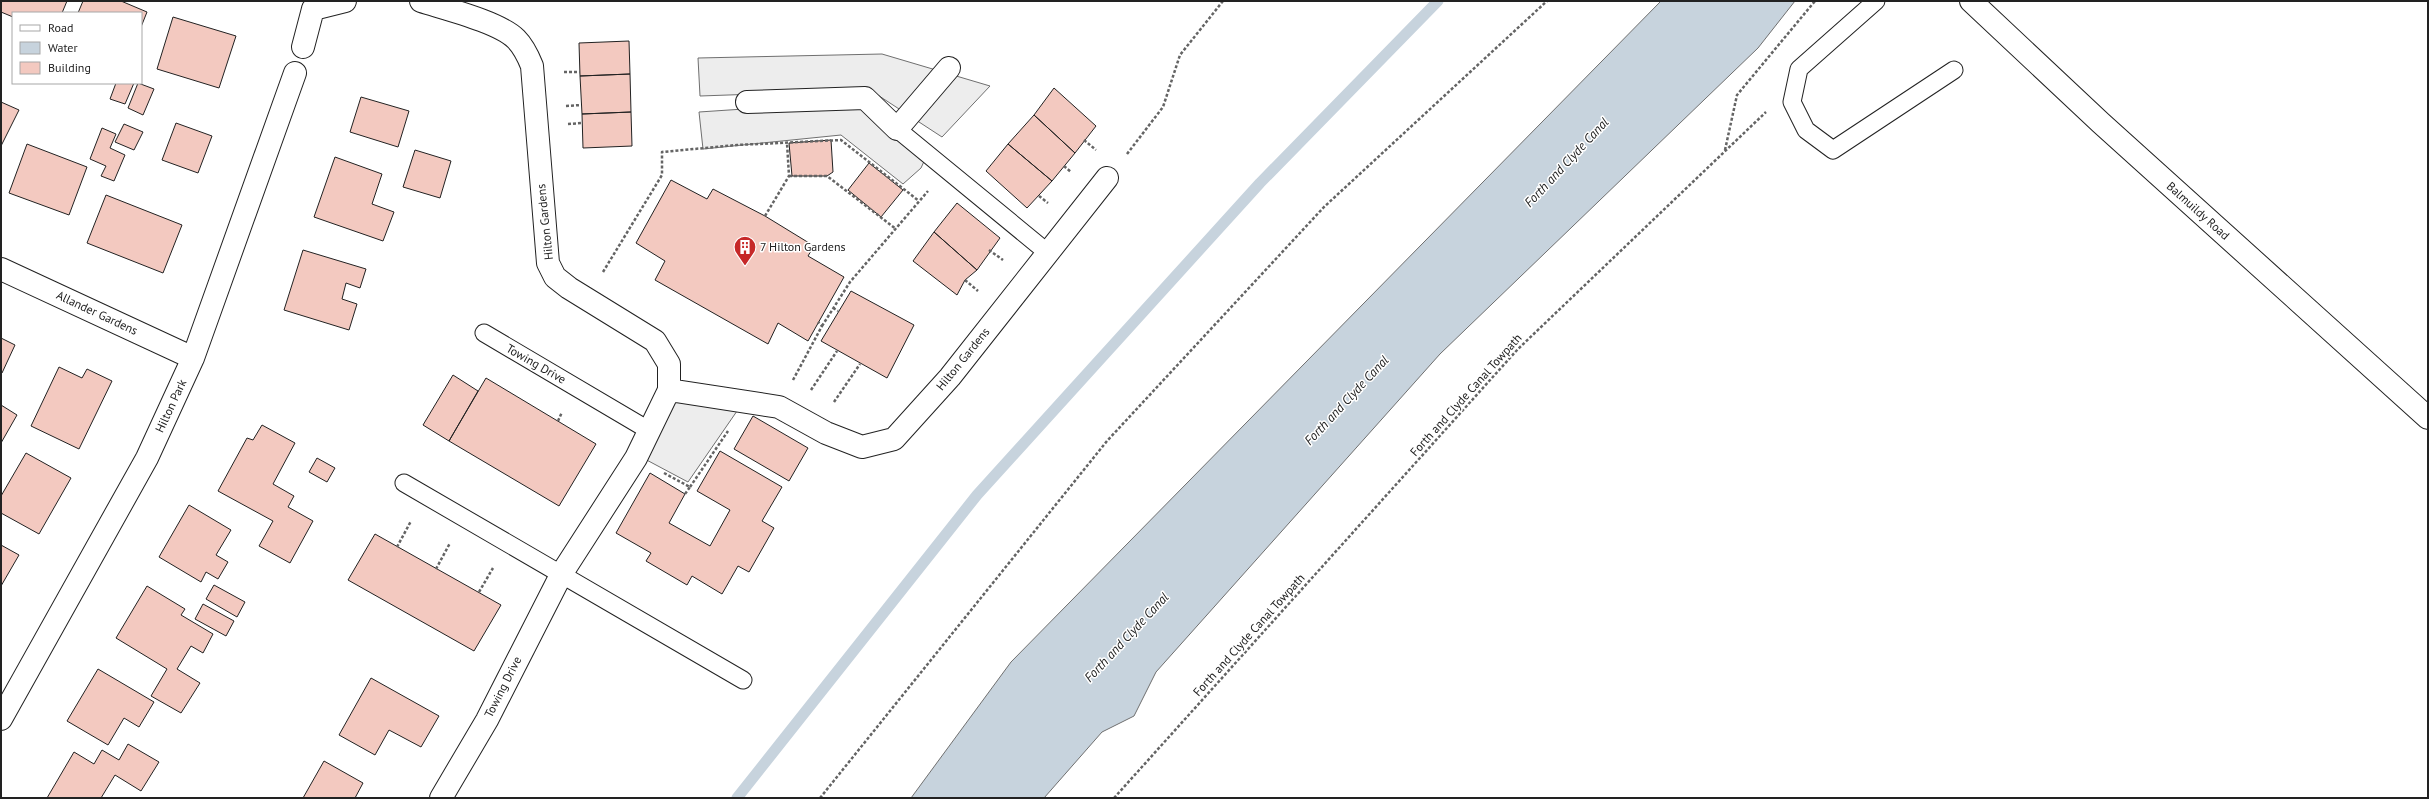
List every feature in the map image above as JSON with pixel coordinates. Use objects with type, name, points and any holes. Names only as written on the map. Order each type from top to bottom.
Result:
[{"type":"street","points":[[303,47],[304,5],[345,1]]},
{"type":"street","name":"Hilton Gardens","points":[[421,1],[502,30],[516,38],[525,50],[532,66],[548,264],[555,277],[587,299],[655,341],[669,364],[669,390],[787,411],[817,427],[862,447],[894,439],[950,377],[1108,178]]},
{"type":"street","name":"Balmuildy Road","points":[[1971,1],[2107,129],[2428,418]]},
{"type":"street","points":[[747,102],[865,98],[897,129],[948,68]]},
{"type":"street","name":"Hilton Park","points":[[4,705],[147,458],[193,358],[295,73]]},
{"type":"street","name":"Allander Gardens","points":[[1,269],[193,358]]},
{"type":"street","name":"Towing Drive","points":[[441,798],[487,720],[562,573],[636,458],[669,390]]},
{"type":"lane","points":[[1876,1],[1799,68],[1792,102],[1806,130],[1833,150],[1954,70]]},
{"type":"lane","points":[[897,129],[1048,253]]},
{"type":"lane","name":"Towing Drive","points":[[484,334],[650,431]]},
{"type":"lane","points":[[404,483],[562,573],[744,680]]},
{"type":"path","points":[[1108,178],[1163,107],[1180,55],[1223,1]]},
{"type":"path","points":[[820,798],[1107,441],[1324,207],[1548,1]]},
{"type":"path","name":"Forth and Clyde Canal Towpath","points":[[1114,798],[1518,349],[1725,151],[1737,95],[1815,1]]},
{"type":"path","points":[[587,299],[662,175],[662,152],[841,140],[919,201]]},
{"type":"path","points":[[765,216],[789,176],[787,143]]},
{"type":"path","points":[[787,411],[822,326],[850,282],[946,169]]},
{"type":"path","points":[[789,176],[827,176],[896,229]]},
{"type":"path","points":[[833,308],[838,311]]},
{"type":"path","points":[[818,322],[822,326]]},
{"type":"path","points":[[787,411],[837,351]]},
{"type":"path","points":[[817,427],[860,364]]},
{"type":"path","points":[[685,494],[747,403]]},
{"type":"path","points":[[636,458],[690,487]]},
{"type":"shaded area","points":[[882,54],[990,86],[942,137],[870,90],[700,96],[698,58]]},
{"type":"shaded area","points":[[864,101],[926,157],[921,168],[903,184],[841,135],[703,149],[699,112]]},
{"type":"shaded area","points":[[672,395],[746,398],[688,482],[641,457]]},
{"type":"water","name":"Forth and Clyde Canal","points":[[1661,1],[1795,1],[1758,48],[1440,354],[1156,672],[1134,716],[1102,732],[1044,798],[911,798],[1011,662]]},
{"type":"building","points":[[1,1],[67,1],[62,12],[12,12],[12,17],[1,12]]},
{"type":"building","points":[[83,1],[121,1],[147,12],[142,24],[142,12],[78,12]]},
{"type":"building","points":[[173,17],[236,36],[219,88],[157,69]]},
{"type":"building","points":[[629,41],[630,74],[580,76],[579,43]]},
{"type":"building","points":[[630,74],[631,112],[582,114],[580,76]]},
{"type":"building","points":[[116,84],[134,84],[125,104],[110,99]]},
{"type":"building","points":[[138,84],[154,89],[143,115],[128,108]]},
{"type":"building","points":[[1054,88],[1096,126],[1075,153],[1034,115]]},
{"type":"building","points":[[361,97],[409,111],[398,147],[350,132]]},
{"type":"building","points":[[1,102],[19,110],[1,146]]},
{"type":"building","points":[[631,112],[632,146],[583,148],[582,114]]},
{"type":"building","points":[[1034,115],[1075,153],[1052,181],[1008,144]]},
{"type":"building","points":[[176,123],[212,136],[198,173],[162,160]]},
{"type":"building","points":[[124,124],[143,132],[134,150],[115,142]]},
{"type":"building","points":[[102,128],[116,134],[110,148],[125,155],[114,181],[101,176],[106,166],[90,159]]},
{"type":"building","points":[[831,140],[833,172],[827,176],[792,176],[789,143]]},
{"type":"building","points":[[27,144],[87,167],[69,215],[9,193]]},
{"type":"building","points":[[1008,144],[1052,181],[1027,208],[986,171]]},
{"type":"building","points":[[415,150],[451,161],[440,198],[403,187]]},
{"type":"building","points":[[335,157],[382,174],[372,204],[394,212],[383,241],[314,217]]},
{"type":"building","points":[[869,163],[903,190],[881,217],[848,190]]},
{"type":"building","name":"7 Hilton Gardens","points":[[671,180],[707,199],[713,189],[765,216],[814,246],[808,256],[844,277],[808,341],[778,323],[768,344],[655,280],[665,261],[636,243]]},
{"type":"building","points":[[106,195],[182,225],[163,273],[87,243]]},
{"type":"building","points":[[957,203],[1000,238],[977,270],[934,232]]},
{"type":"building","points":[[934,232],[977,270],[965,280],[957,295],[913,261]]},
{"type":"building","points":[[303,250],[366,269],[360,288],[346,283],[342,299],[357,304],[349,330],[284,310]]},
{"type":"building","points":[[851,291],[914,325],[887,378],[821,341]]},
{"type":"building","points":[[1,338],[15,345],[2,373],[1,372]]},
{"type":"building","points":[[59,367],[82,378],[87,369],[112,381],[79,449],[31,426]]},
{"type":"building","points":[[453,375],[478,391],[449,441],[423,425]]},
{"type":"building","points":[[486,378],[596,444],[559,506],[449,441]]},
{"type":"building","points":[[1,405],[17,415],[1,443]]},
{"type":"building","points":[[753,416],[808,448],[789,481],[734,449]]},
{"type":"building","points":[[262,425],[295,443],[273,484],[294,496],[288,507],[313,521],[290,563],[259,546],[273,521],[218,491],[247,438],[253,440]]},
{"type":"building","points":[[720,451],[782,487],[762,521],[774,528],[749,572],[738,566],[722,594],[692,576],[687,585],[646,561],[651,553],[616,533],[650,473],[685,494],[669,523],[710,546],[730,510],[697,491]]},
{"type":"building","points":[[26,453],[71,478],[39,534],[1,513],[1,496]]},
{"type":"building","points":[[317,458],[335,468],[327,482],[309,472]]},
{"type":"building","points":[[189,505],[231,530],[216,555],[228,562],[218,579],[206,572],[201,582],[159,557]]},
{"type":"building","points":[[375,534],[501,605],[474,651],[348,580]]},
{"type":"building","points":[[1,545],[19,555],[1,586]]},
{"type":"building","points":[[214,585],[245,602],[237,617],[206,599]]},
{"type":"building","points":[[147,586],[185,609],[181,615],[213,634],[203,653],[191,646],[177,669],[200,683],[181,713],[151,696],[167,669],[116,638]]},
{"type":"building","points":[[203,604],[234,621],[226,636],[195,619]]},
{"type":"building","points":[[98,669],[154,702],[139,727],[124,718],[108,745],[67,721]]},
{"type":"building","points":[[371,678],[439,716],[421,747],[389,730],[375,755],[339,735]]},
{"type":"building","points":[[128,744],[159,762],[141,791],[115,775],[101,798],[47,798],[74,752],[94,764],[102,750],[119,760]]},
{"type":"building","points":[[324,761],[363,783],[355,798],[303,798]]},
{"type":"waterway","points":[[737,798],[977,495],[1260,183],[1438,1]]},
{"type":"place","name":"7 Hilton Gardens","points":[[745,266]]}]
